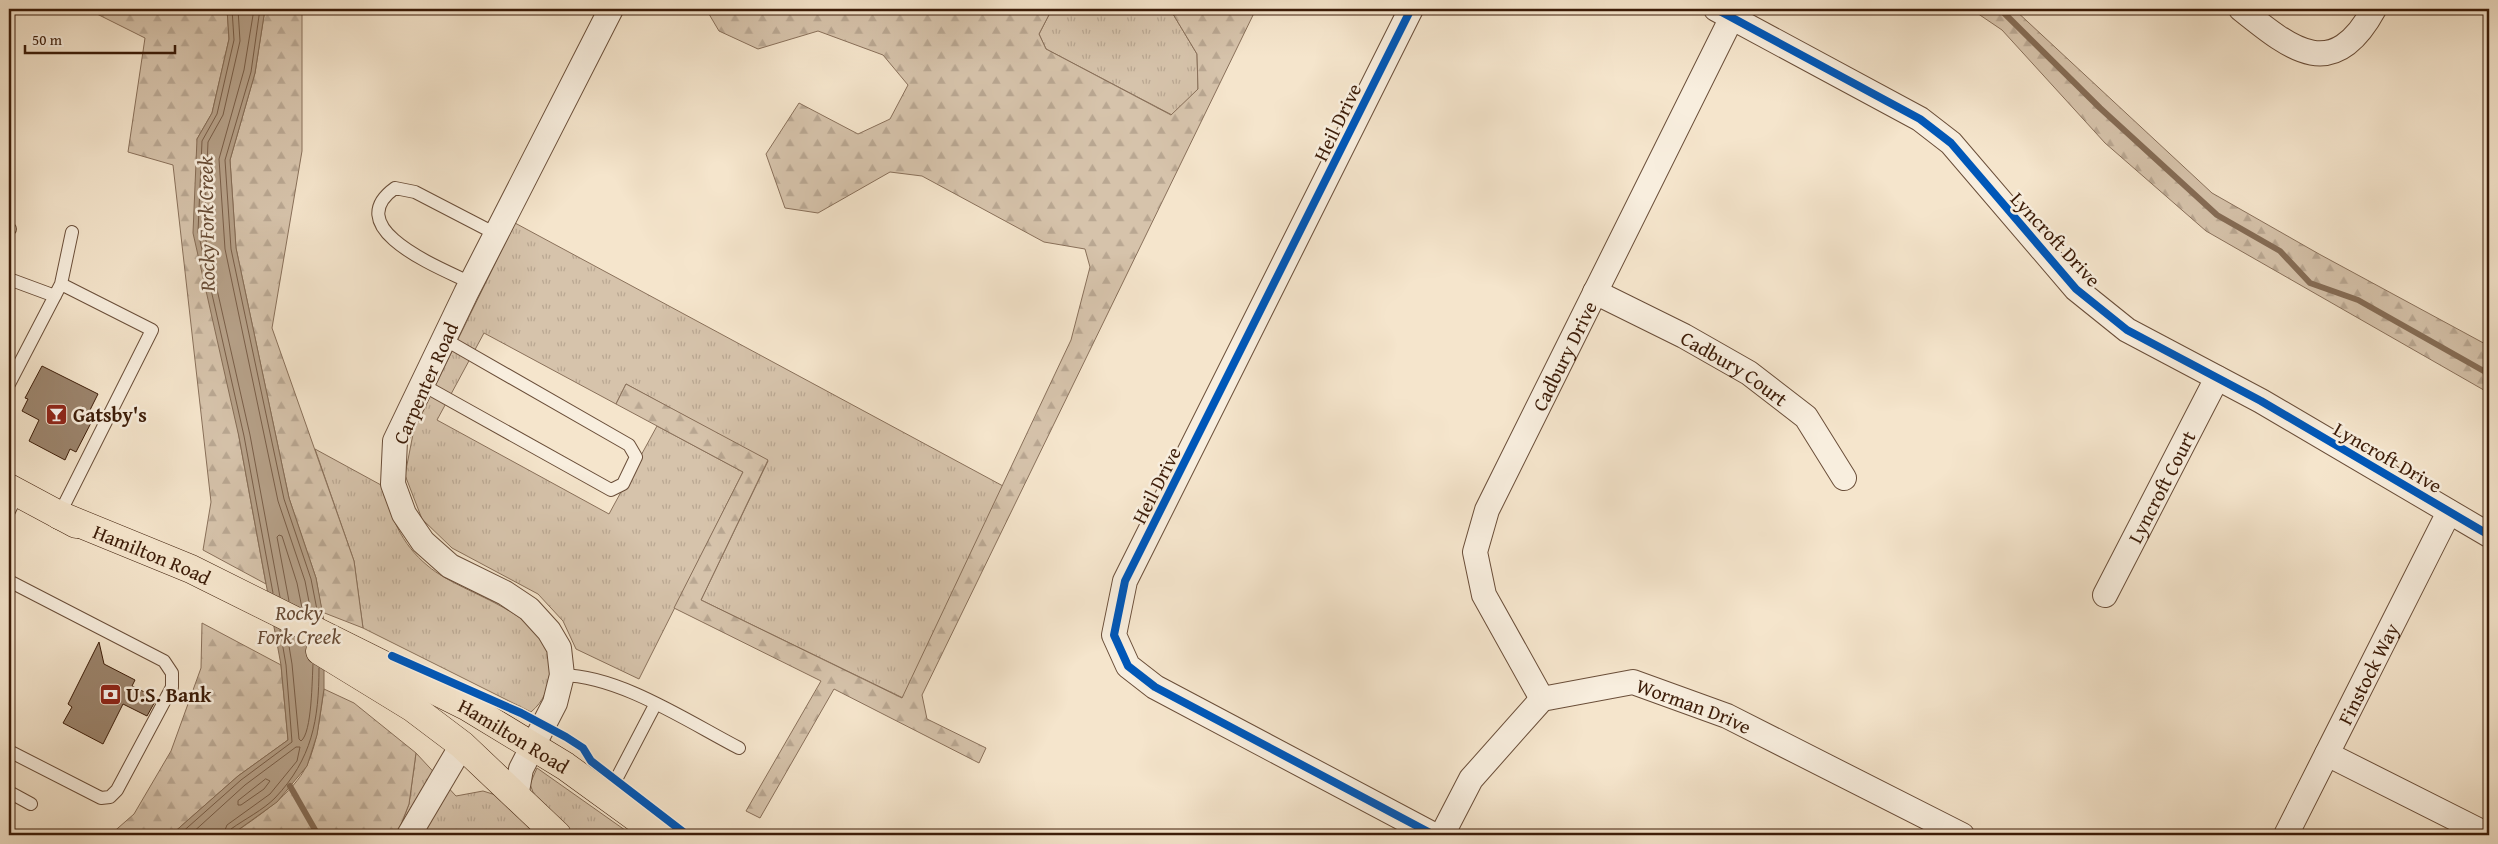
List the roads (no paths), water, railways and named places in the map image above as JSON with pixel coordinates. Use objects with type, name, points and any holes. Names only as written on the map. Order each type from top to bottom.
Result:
[{"type":"main road","name":"Hamilton Road","points":[[12,498],[59,515],[192,578],[324,653],[384,678],[468,707],[534,746],[608,796],[660,835]]},
{"type":"main road","name":"Hamilton Road","points":[[384,678],[413,708],[462,745],[557,835]]},
{"type":"main road","name":"Hamilton Road","points":[[524,805],[549,835]]},
{"type":"street","name":"Carpenter Road","points":[[524,805],[521,769],[555,703],[562,675],[559,648],[549,631],[529,609],[505,593],[450,566],[423,542],[404,514],[393,484],[395,441],[471,282],[611,9]]},
{"type":"street","name":"Heil Drive","points":[[1411,9],[1125,581],[1114,636],[1128,666],[1155,687],[1434,835]]},
{"type":"street","points":[[2241,9],[2273,35],[2298,49],[2329,54],[2351,42],[2374,9]]},
{"type":"street","name":"Cadbury Drive","points":[[1542,700],[1484,595],[1475,552],[1487,510],[1595,292],[1724,13]]},
{"type":"street","name":"Lyncroft Drive","points":[[1724,13],[1920,119],[1951,143],[2076,288],[2126,330],[2261,401],[2489,535]]},
{"type":"street","name":"Cadbury Court","points":[[1595,292],[1684,336],[1750,373],[1806,417],[1844,478]]},
{"type":"street","name":"Lyncroft Court","points":[[2105,595],[2216,378]]},
{"type":"street","name":"Finstock Way","points":[[2286,835],[2449,512]]},
{"type":"street","name":"Worman Drive","points":[[1542,700],[1633,682],[1726,716],[1962,835]]},
{"type":"street","points":[[1442,835],[1471,779],[1542,700]]},
{"type":"street","points":[[409,835],[462,745]]},
{"type":"street","points":[[2327,754],[2488,835]]},
{"type":"lane","points":[[471,282],[395,243],[382,228],[378,212],[384,196],[395,188],[415,192],[496,234]]},
{"type":"lane","points":[[9,384],[61,284],[72,232]]},
{"type":"lane","points":[[9,279],[55,296]]},
{"type":"lane","points":[[59,515],[152,330],[61,284]]},
{"type":"lane","points":[[421,384],[611,490],[623,484],[636,457],[628,445],[444,339]]},
{"type":"lane","points":[[9,581],[164,661],[172,673],[172,687],[117,790],[110,797],[101,798],[9,751]]},
{"type":"lane","points":[[562,675],[583,675],[602,680],[739,748]]},
{"type":"lane","points":[[608,796],[655,705]]},
{"type":"lane","points":[[9,792],[31,804]]},
{"type":"water","name":"Rocky Fork Creek","points":[[227,9],[265,9],[255,73],[230,160],[236,248],[289,498],[316,578],[324,621],[324,689],[317,735],[307,766],[277,802],[231,835],[171,835],[238,776],[288,740],[281,665],[239,437],[193,233],[197,139],[212,113],[229,39]]},
{"type":"waterway","points":[[2000,9],[2100,108],[2217,215],[2280,251],[2310,283],[2358,300],[2489,374]]},
{"type":"waterway","points":[[290,786],[318,835]]},
{"type":"place","name":"Gatsby's","points":[[57,414]]},
{"type":"place","name":"U.S. Bank","points":[[110,694]]}]
